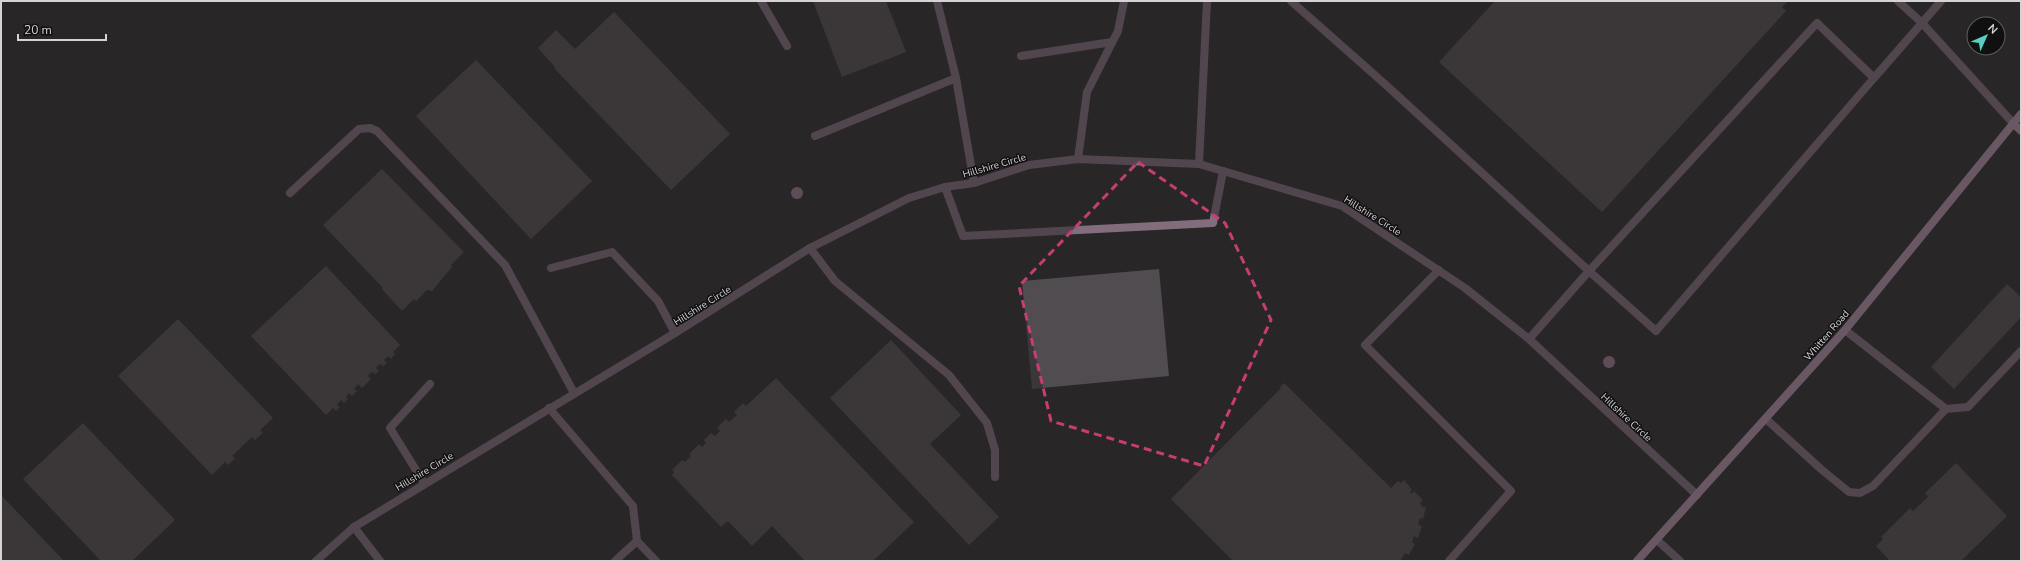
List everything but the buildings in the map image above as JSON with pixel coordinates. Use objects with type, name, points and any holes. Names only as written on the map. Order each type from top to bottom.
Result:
[{"type":"main road","name":"Whitten Road","points":[[1637,561],[1845,330],[2021,114]]},
{"type":"main road","points":[[2013,123],[2021,131]]},
{"type":"street","points":[[761,1],[787,46]]},
{"type":"street","points":[[937,1],[956,78],[974,182]]},
{"type":"street","points":[[1078,159],[1087,92],[1118,31],[1124,1]]},
{"type":"street","points":[[1199,164],[1207,1]]},
{"type":"street","points":[[1291,1],[1656,331],[1941,1]]},
{"type":"street","points":[[1898,1],[1922,23],[2013,123]]},
{"type":"street","points":[[1529,339],[1589,271],[1817,23],[1874,78]]},
{"type":"street","points":[[1021,56],[1112,42]]},
{"type":"street","points":[[815,136],[956,78]]},
{"type":"street","points":[[290,193],[359,130],[370,128],[377,131],[505,265],[574,393]]},
{"type":"street","name":"Hillshire Circle","points":[[316,561],[354,527],[424,483],[675,333],[810,248],[909,198],[945,187],[974,182],[1029,165],[1078,159],[1199,164],[1342,206],[1465,288],[1529,339],[1696,495]]},
{"type":"street","points":[[945,187],[963,236],[1213,224],[1223,171]]},
{"type":"street","points":[[810,248],[835,282],[949,375],[987,423],[995,450],[995,477]]},
{"type":"street","points":[[551,268],[612,252],[658,301],[675,333]]},
{"type":"street","points":[[1439,270],[1365,345],[1511,491],[1449,561]]},
{"type":"street","points":[[1845,330],[1946,408],[1968,407],[2021,350]]},
{"type":"street","points":[[424,483],[390,428],[430,384]]},
{"type":"street","points":[[549,408],[633,506],[637,541],[656,561]]},
{"type":"street","points":[[1766,418],[1822,470],[1850,492],[1860,493],[1873,486],[1946,408]]},
{"type":"street","points":[[354,527],[380,561]]},
{"type":"street","points":[[1657,540],[1680,561]]},
{"type":"street","points":[[615,561],[637,541]]},
{"type":"highlighted area","points":[[1138,162],[1225,223],[1271,320],[1204,466],[1051,421],[1019,286]]}]
